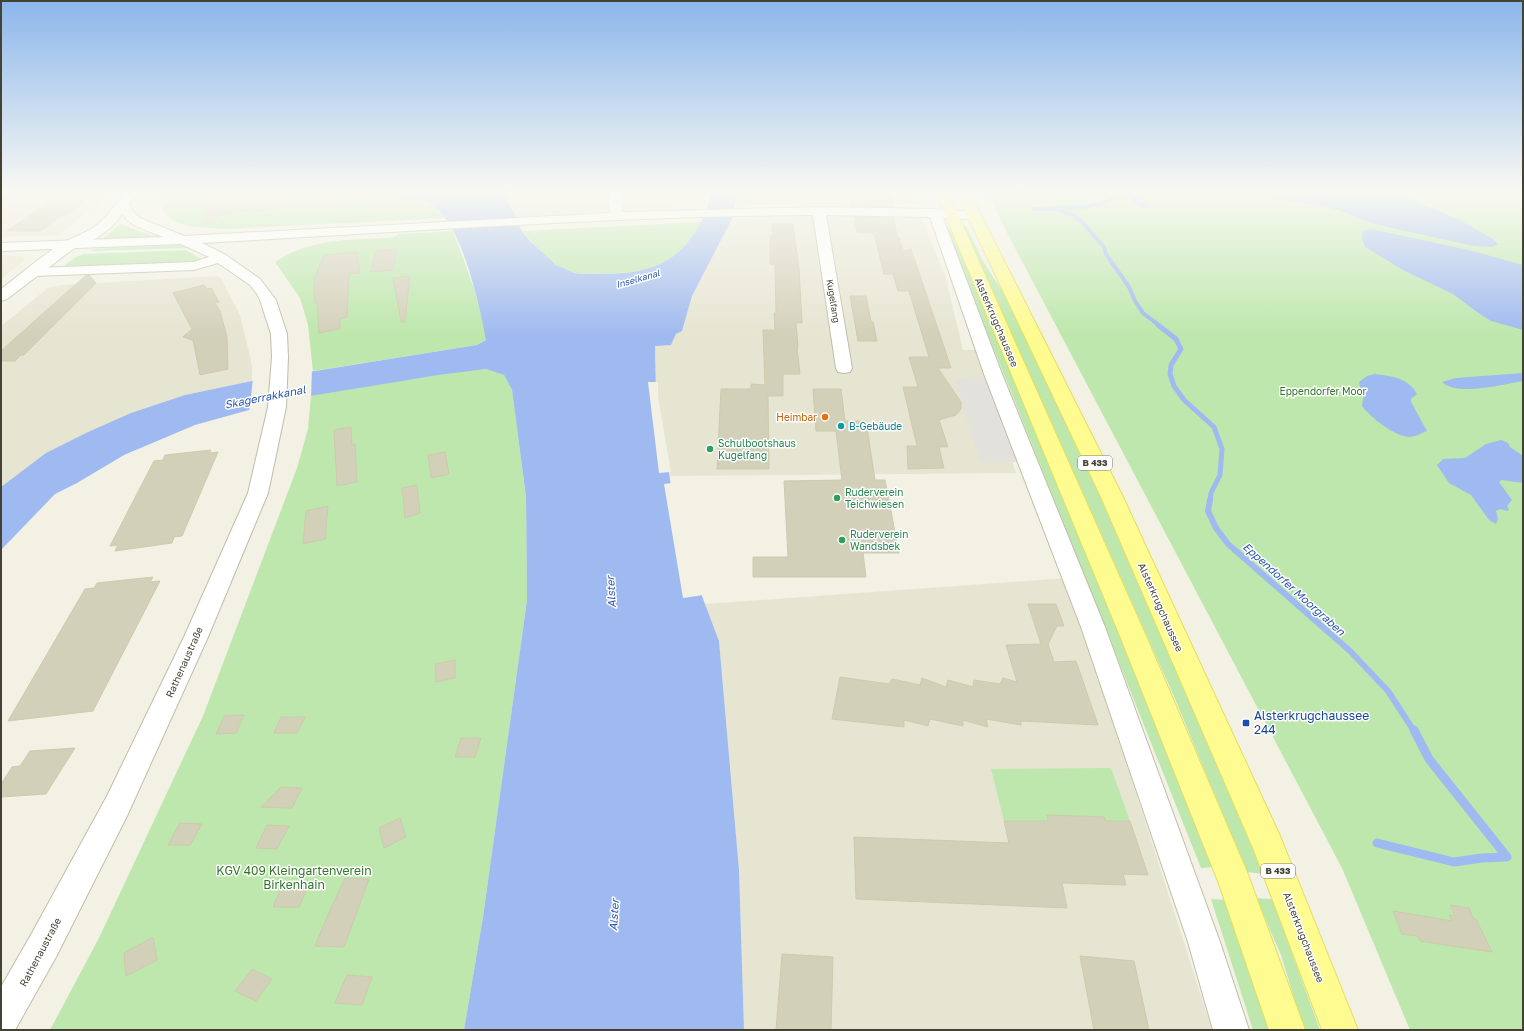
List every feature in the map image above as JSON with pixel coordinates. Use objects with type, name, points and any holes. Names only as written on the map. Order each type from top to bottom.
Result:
[{"type":"main road","name":"Alsterkrugchaussee","points":[[957,240],[1133,636],[1235,884],[1287,1030]]},
{"type":"main road","name":"Alsterkrugchaussee","points":[[986,240],[1116,504],[1269,847],[1340,1030]]},
{"type":"street","points":[[1,296],[68,246],[81,240]]},
{"type":"street","points":[[1,247],[68,246],[194,240]]},
{"type":"street","name":"Rathenaustraße","points":[[209,240],[224,246],[226,254]]},
{"type":"street","name":"Rathenaustraße","points":[[254,240],[243,244],[235,253],[252,271],[255,282]]},
{"type":"street","name":"Kugelfang","points":[[824,240],[844,368]]},
{"type":"street","name":"Alsterkrugchaussee","points":[[952,240],[993,374],[1093,627],[1204,942],[1231,1030]]},
{"type":"street","name":"Rathenaustraße","points":[[1,1022],[44,945],[117,806],[196,637],[258,493],[277,407],[280,357],[279,334],[274,316],[268,300],[255,282],[226,254],[185,241]]},
{"type":"street","points":[[35,272],[199,265],[226,254]]},
{"type":"shaded area","points":[[721,240],[931,240],[945,275],[963,350],[976,350],[1016,473],[670,476],[656,397],[655,345],[671,345],[676,334],[682,331],[692,296]]},
{"type":"shaded area","points":[[1,256],[23,256],[24,261],[1,279]]},
{"type":"shaded area","points":[[217,276],[221,278],[240,315],[252,365],[252,381],[185,395],[1,487],[1,326],[48,288],[62,285]]},
{"type":"shaded area","points":[[988,378],[1019,462],[980,462],[955,379]]},
{"type":"shaded area","points":[[1067,578],[1212,1030],[744,1030],[739,869],[719,641],[705,604]]},
{"type":"green space","points":[[345,240],[456,240],[474,288],[487,339],[477,345],[313,371],[308,325],[300,298],[275,262],[302,248]]},
{"type":"green space","points":[[531,240],[689,240],[672,257],[656,266],[640,271],[615,273],[582,274],[564,269],[548,259]]},
{"type":"green space","points":[[950,240],[959,240],[1215,867],[1201,868]]},
{"type":"green space","points":[[969,240],[973,240],[984,263],[1011,304],[1141,583],[1263,874],[1247,872],[1173,694],[1035,386]]},
{"type":"green space","name":"Eppendorfer Moor","points":[[1011,240],[1523,240],[1523,1030],[1410,1030],[1342,868]]},
{"type":"green space","points":[[185,245],[190,248],[89,251],[95,249]]},
{"type":"green space","points":[[186,250],[203,260],[195,263],[61,268],[76,257],[84,254]]},
{"type":"green space","name":"KGV 409 Kleingartenverein Birkenhain","points":[[486,369],[504,375],[512,390],[526,497],[527,600],[483,917],[464,1030],[50,1030],[99,938],[203,716],[297,468],[308,429],[311,396],[438,374]]},
{"type":"green space","points":[[1111,768],[1130,821],[1004,821],[991,769]]},
{"type":"green space","points":[[1256,898],[1272,899],[1320,1030],[1304,1030],[1281,955]]},
{"type":"green space","points":[[1211,899],[1229,900],[1273,1030],[1253,1030]]},
{"type":"water","points":[[458,240],[529,240],[556,265],[574,273],[614,273],[638,271],[659,265],[681,250],[690,240],[721,240],[692,296],[682,331],[676,334],[671,345],[655,346],[656,397],[680,538],[719,641],[739,870],[744,1030],[464,1030],[483,917],[527,600],[526,497],[512,390],[504,375],[486,369],[438,375],[311,396],[249,410],[195,425],[124,455],[77,483],[55,494],[1,550],[1,487],[46,453],[131,413],[185,395],[252,381],[477,345],[486,340],[474,288]]},
{"type":"water","points":[[1363,240],[1423,240],[1469,250],[1523,265],[1523,330],[1491,321],[1453,294],[1403,270],[1365,247]]},
{"type":"water","points":[[1447,240],[1494,240],[1498,244],[1492,247],[1474,246]]},
{"type":"water","points":[[1523,373],[1523,381],[1493,387],[1458,389],[1442,382],[1456,378]]},
{"type":"water","points":[[1375,374],[1399,379],[1409,384],[1414,389],[1417,394],[1411,399],[1411,402],[1427,431],[1416,436],[1403,436],[1390,430],[1376,420],[1362,406],[1364,393],[1359,382],[1367,376]]},
{"type":"water","points":[[1501,440],[1508,443],[1510,447],[1523,456],[1523,483],[1502,480],[1499,482],[1512,500],[1507,506],[1509,510],[1507,511],[1500,509],[1496,511],[1498,519],[1496,524],[1489,520],[1471,495],[1449,483],[1437,465],[1443,459],[1465,458],[1486,444]]},
{"type":"pier","points":[[312,369],[311,398],[249,412],[253,379]]},
{"type":"pier","points":[[648,382],[658,382],[658,397],[671,472],[659,473]]},
{"type":"pier","points":[[673,483],[682,538],[704,595],[683,598],[664,484]]},
{"type":"building","points":[[770,240],[795,240],[799,268],[802,323],[796,323],[800,374],[783,374],[783,396],[768,396],[769,469],[717,469],[721,389],[751,389],[751,384],[765,385],[763,330],[775,330],[774,313],[776,313],[775,264],[770,264]]},
{"type":"building","points":[[876,240],[900,240],[903,251],[911,249],[951,368],[938,368],[961,402],[961,409],[956,415],[939,420],[948,447],[939,447],[944,468],[908,469],[907,446],[917,446],[903,387],[918,387],[909,357],[929,357],[909,291],[898,291],[893,274],[884,274]]},
{"type":"building","points":[[397,249],[393,270],[371,272],[376,251]]},
{"type":"building","points":[[357,252],[360,273],[349,274],[347,317],[340,319],[340,329],[319,333],[317,303],[315,303],[314,279],[324,255]]},
{"type":"building","points":[[89,275],[96,283],[24,355],[21,355],[15,361],[1,361],[1,351],[85,276]]},
{"type":"building","points":[[410,276],[405,322],[401,322],[393,278]]},
{"type":"building","points":[[204,285],[207,289],[211,288],[219,302],[215,303],[220,311],[227,337],[228,369],[200,375],[193,340],[183,337],[192,329],[173,293]]},
{"type":"building","points":[[850,296],[866,296],[871,322],[873,322],[877,341],[858,341]]},
{"type":"building","points":[[813,389],[841,389],[845,421],[866,421],[875,480],[885,480],[899,553],[863,553],[866,577],[753,577],[753,557],[788,557],[784,481],[842,480],[836,431],[816,431]]},
{"type":"building","points":[[351,427],[352,445],[355,444],[357,482],[337,486],[334,430]]},
{"type":"building","points":[[211,450],[209,453],[218,452],[182,536],[174,537],[172,543],[115,551],[118,545],[110,546],[154,461],[163,460],[165,455]]},
{"type":"building","points":[[445,452],[449,474],[431,478],[428,455]]},
{"type":"building","points":[[417,485],[420,513],[405,518],[402,488]]},
{"type":"building","points":[[328,506],[325,539],[303,544],[306,511]]},
{"type":"building","points":[[153,577],[150,582],[160,581],[93,711],[8,721],[85,589],[94,588],[97,583]]},
{"type":"building","points":[[1028,604],[1056,604],[1064,626],[1057,626],[1048,644],[1054,662],[1076,661],[1098,725],[1021,721],[1021,725],[986,719],[988,727],[963,720],[963,726],[930,719],[928,726],[904,720],[904,727],[832,719],[840,677],[889,684],[892,679],[920,685],[922,678],[946,687],[948,680],[973,687],[974,680],[1000,684],[1003,678],[1017,682],[1006,645],[1041,644]]},
{"type":"building","points":[[455,660],[455,678],[436,682],[435,664]]},
{"type":"building","points":[[244,715],[236,733],[216,734],[224,716]]},
{"type":"building","points":[[281,717],[305,717],[297,733],[274,733]]},
{"type":"building","points":[[461,738],[481,738],[475,757],[455,757]]},
{"type":"building","points":[[75,748],[46,794],[1,797],[1,784],[12,767],[20,766],[30,751]]},
{"type":"building","points":[[281,787],[302,788],[292,808],[261,807]]},
{"type":"building","points":[[1047,815],[1104,817],[1105,821],[1130,821],[1148,875],[1123,874],[1126,885],[1062,883],[1067,908],[856,899],[854,837],[1009,843],[1004,821],[1048,821]]},
{"type":"building","points":[[400,818],[406,837],[384,848],[379,828]]},
{"type":"building","points":[[180,823],[202,824],[190,845],[168,845]]},
{"type":"building","points":[[267,825],[289,826],[277,849],[256,848]]},
{"type":"building","points":[[345,878],[369,879],[344,947],[315,946],[327,917]]},
{"type":"building","points":[[282,886],[308,887],[299,907],[273,907]]},
{"type":"building","points":[[1450,905],[1469,908],[1492,952],[1420,941],[1418,936],[1402,934],[1393,911],[1452,921],[1449,915],[1455,916]]},
{"type":"building","points":[[153,937],[157,960],[126,976],[124,953]]},
{"type":"building","points":[[782,954],[833,957],[831,1030],[776,1030]]},
{"type":"building","points":[[1080,956],[1134,961],[1149,1030],[1094,1030]]},
{"type":"building","points":[[252,969],[272,979],[256,1001],[235,991]]},
{"type":"building","points":[[347,975],[372,977],[362,1005],[335,1003]]},
{"type":"waterway","name":"Eppendorfer Moorgraben","points":[[1098,240],[1104,247],[1106,254],[1129,287],[1135,301],[1143,313],[1160,326]]},
{"type":"waterway","name":"Eppendorfer Moorgraben","points":[[1158,325],[1176,339],[1181,349],[1171,365],[1170,374],[1174,386],[1184,400],[1214,427],[1222,449],[1220,475],[1211,493],[1210,501]]},
{"type":"waterway","name":"Eppendorfer Moorgraben","points":[[1210,500],[1208,511],[1216,528],[1228,544],[1350,651],[1388,691],[1414,731]]},
{"type":"waterway","name":"Eppendorfer Moorgraben","points":[[1377,843],[1454,862],[1482,858],[1507,857],[1429,759],[1414,730]]},
{"type":"place","name":"Heimbar","points":[[825,417]]},
{"type":"place","name":"B-Gebäude","points":[[841,426]]},
{"type":"place","name":"Schulbootshaus Kugelfang","points":[[710,449]]},
{"type":"place","name":"Ruderverein Teichwiesen","points":[[837,498]]},
{"type":"place","name":"Ruderverein Wandsbek","points":[[842,540]]},
{"type":"place","name":"Alsterkrugchaussee 244","points":[[1246,723]]},
{"type":"water label","name":"Inselkanal","points":[[638,279]]},
{"type":"water label","name":"Skagerrakkanal","points":[[265,397]]},
{"type":"water label","name":"Alster","points":[[611,592]]},
{"type":"water label","name":"Alster","points":[[614,915]]}]
